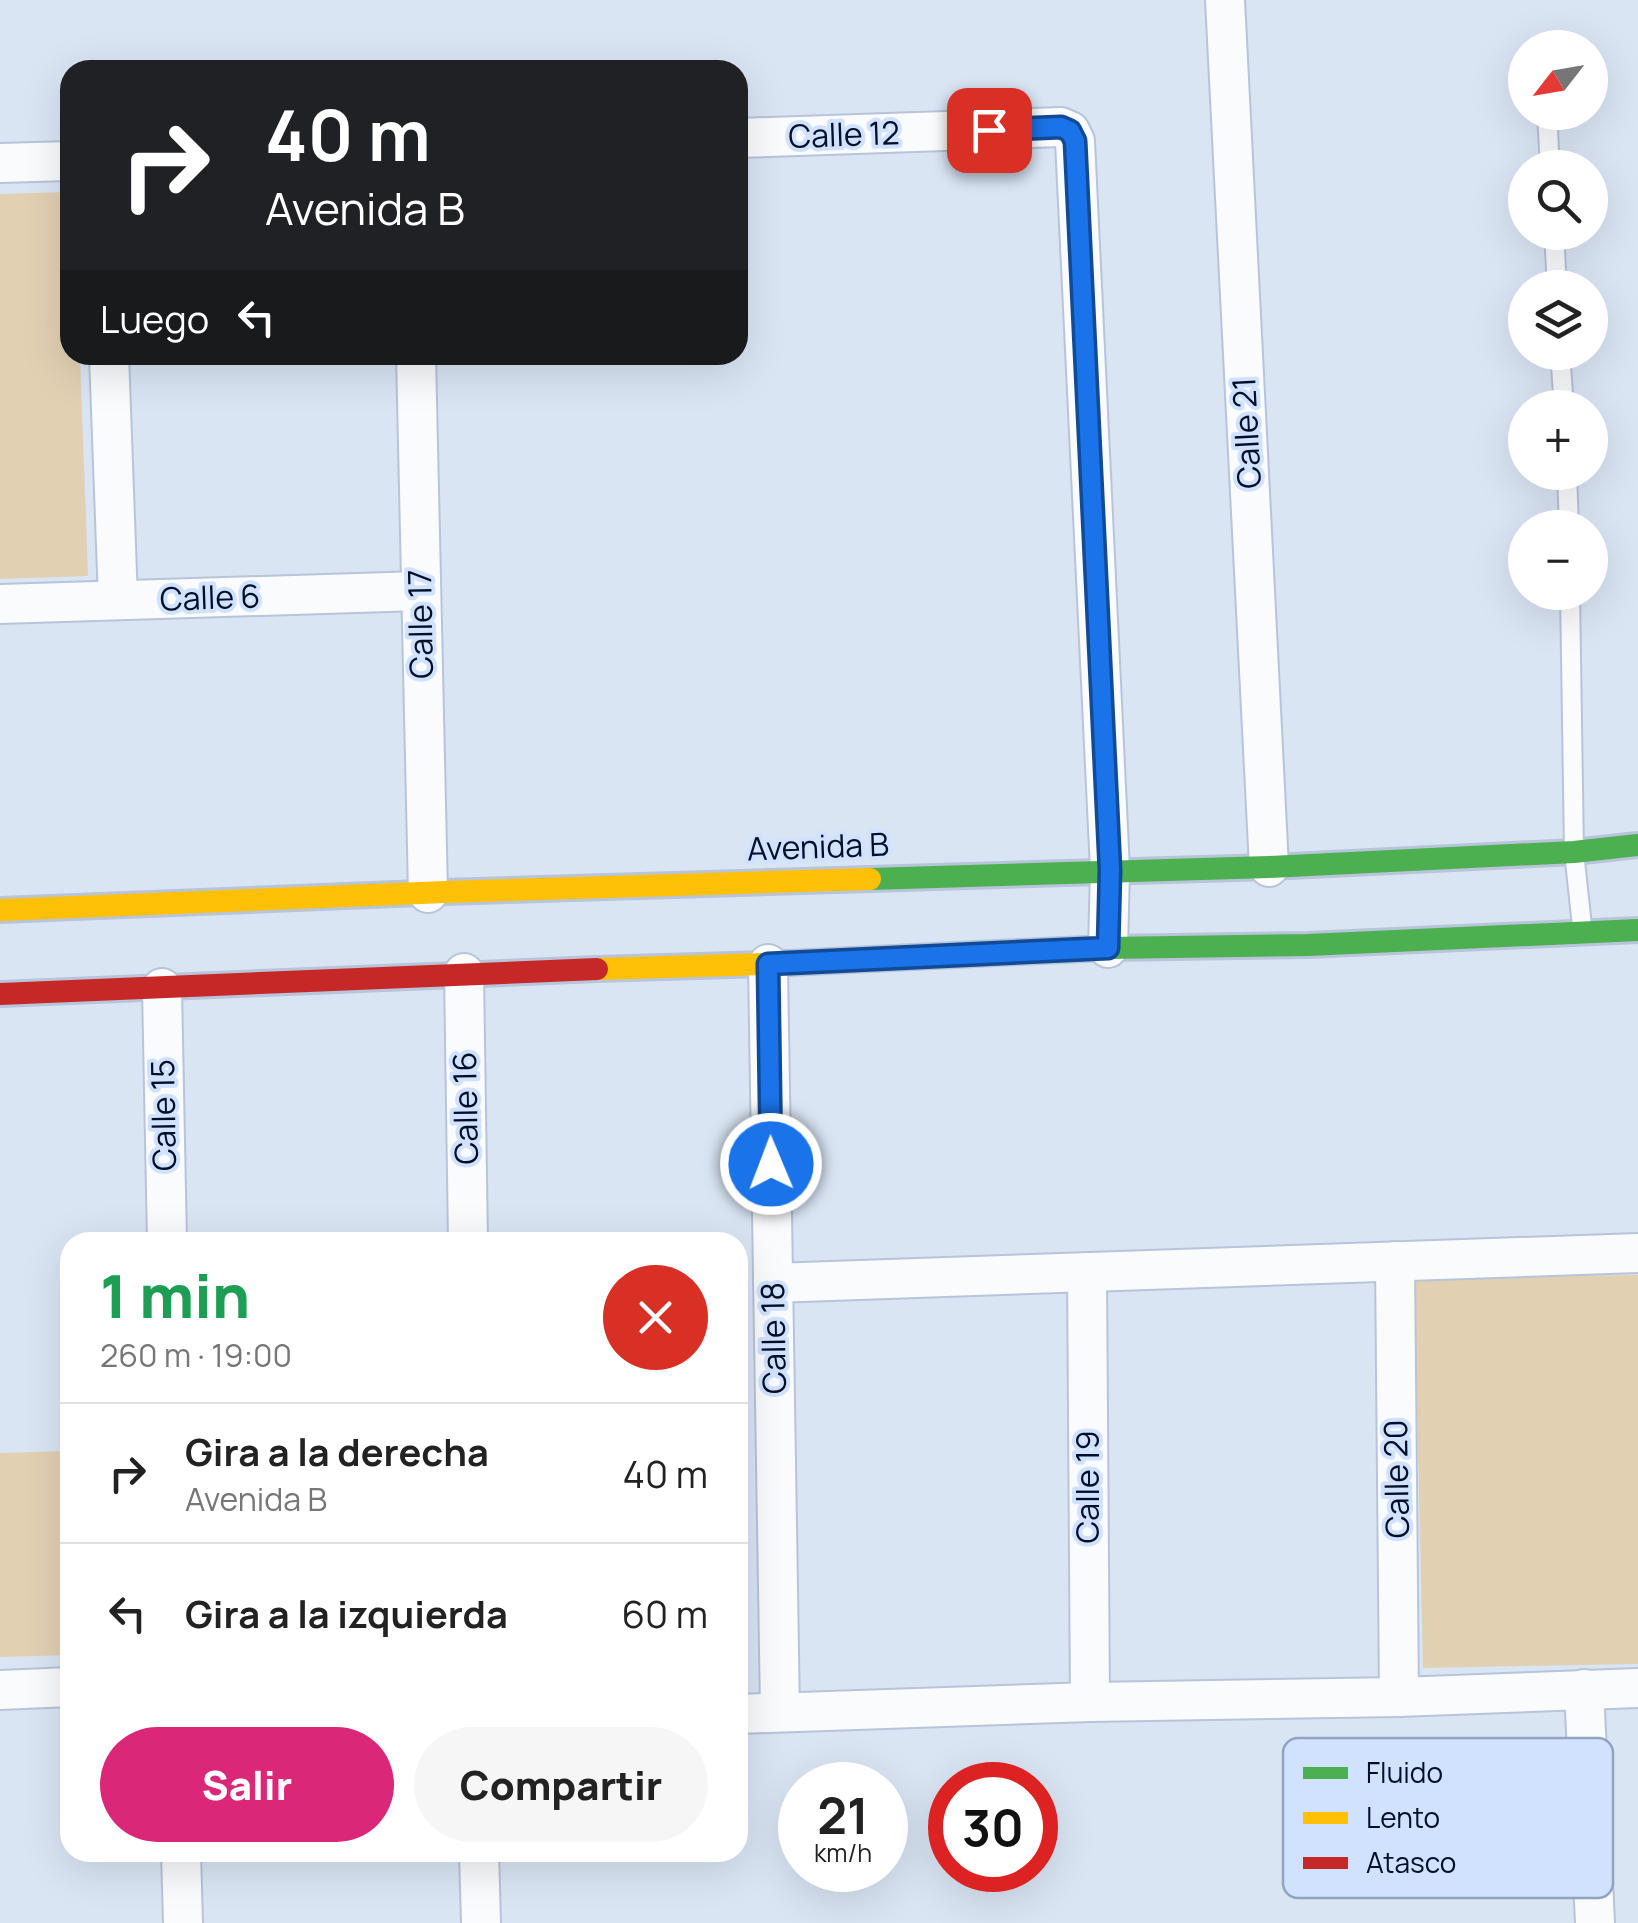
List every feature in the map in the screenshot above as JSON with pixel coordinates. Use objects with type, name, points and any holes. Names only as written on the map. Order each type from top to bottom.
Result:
[{"type":"street","name":"Calle 21","points":[[1225,0],[1270,867]]},
{"type":"street","name":"Calle 12","points":[[748,138],[1061,127],[1070,131],[1075,141],[1110,870]]},
{"type":"street","points":[[0,163],[60,161]]},
{"type":"street","points":[[109,365],[118,600]]},
{"type":"street","name":"Calle 17","points":[[416,365],[428,894]]},
{"type":"street","name":"Calle 6","points":[[0,604],[420,591]]},
{"type":"street","name":"Avenida B","points":[[0,910],[1270,867],[1574,852],[1638,845]]},
{"type":"street","points":[[1108,948],[1110,870]]},
{"type":"street","points":[[0,994],[1634,930]]},
{"type":"street","name":"Calle 18","points":[[768,964],[780,1712]]},
{"type":"street","name":"Calle 16","points":[[464,973],[468,1232]]},
{"type":"street","name":"Calle 15","points":[[162,988],[167,1232]]},
{"type":"street","points":[[773,1283],[1638,1253]]},
{"type":"street","name":"Calle 20","points":[[1395,1262],[1399,1697]]},
{"type":"street","name":"Calle 19","points":[[1087,1272],[1090,1702]]},
{"type":"street","points":[[0,1690],[60,1687]]},
{"type":"street","points":[[748,1714],[1638,1688]]},
{"type":"street","points":[[1584,1690],[1586,1738]]},
{"type":"street","points":[[181,1862],[183,1923]]},
{"type":"street","points":[[480,1862],[481,1923]]},
{"type":"street","points":[[1594,1898],[1595,1923]]},
{"type":"lane","points":[[1570,610],[1574,852],[1582,932]]},
{"type":"shaded area","points":[[60,192],[60,365],[80,365],[88,576],[0,579],[0,194]]},
{"type":"shaded area","points":[[1638,1275],[1638,1664],[1423,1668],[1414,1278]]},
{"type":"shaded area","points":[[60,1451],[60,1655],[0,1657],[0,1453]]},
{"type":"traffic: fast","points":[[870,879],[1269,867],[1574,852],[1638,845]]},
{"type":"traffic: fast","points":[[1019,952],[1308,945],[1638,930]]},
{"type":"traffic: slow","points":[[0,910],[870,879]]},
{"type":"traffic: slow","points":[[597,969],[1019,952]]},
{"type":"traffic: jam","points":[[0,994],[597,969]]},
{"type":"route","points":[[771,1164],[768,964],[1108,948],[1110,870],[1075,141],[1070,131],[1061,127],[989,130]]}]
